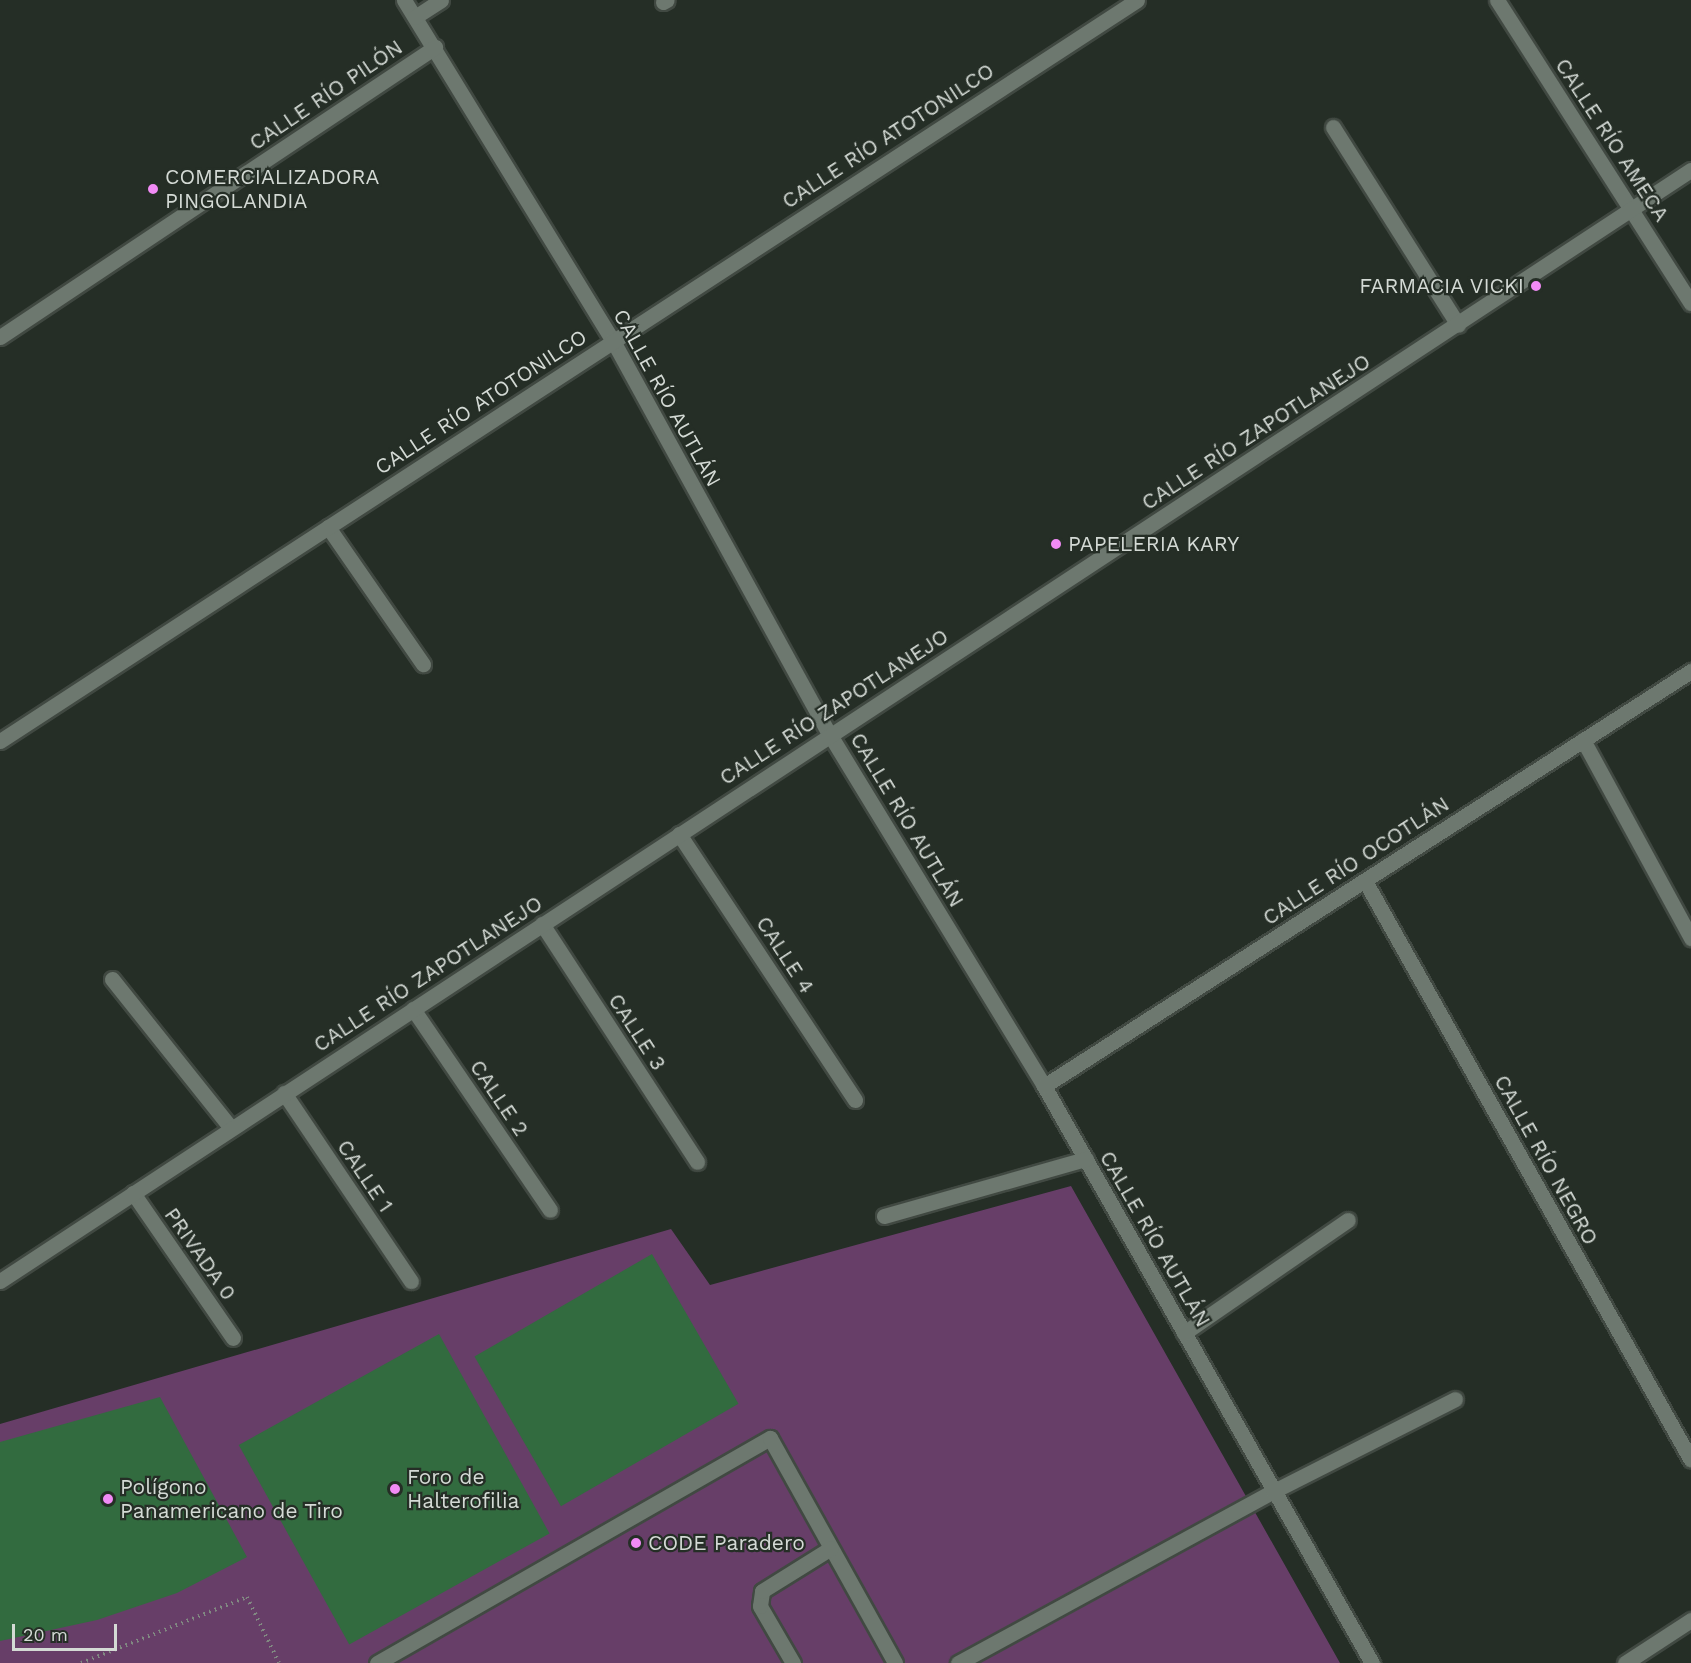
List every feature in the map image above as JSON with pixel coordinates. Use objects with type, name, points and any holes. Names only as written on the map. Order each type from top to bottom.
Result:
[{"type":"street","name":"CALLE RÍO AUTLÁN","points":[[404,0],[435,47],[613,341],[830,735],[1044,1086],[1372,1663]]},
{"type":"street","name":"CALLE RÍO PILÓN","points":[[415,17],[441,0]]},
{"type":"street","name":"CALLE RÍO ATOTONILCO","points":[[0,741],[1137,0]]},
{"type":"street","name":"CALLE RÍO AMECA","points":[[1497,0],[1691,303]]},
{"type":"street","name":"CALLE RÍO PILÓN","points":[[0,337],[435,47]]},
{"type":"street","points":[[1333,127],[1458,324]]},
{"type":"street","name":"CALLE RÍO ZAPOTLANEJO","points":[[0,1281],[1691,170]]},
{"type":"street","points":[[328,527],[423,664]]},
{"type":"street","name":"CALLE RÍO OCOTLÁN","points":[[1044,1086],[1691,671]]},
{"type":"street","points":[[1583,740],[1691,938]]},
{"type":"street","name":"CALLE 4","points":[[679,834],[855,1100]]},
{"type":"street","name":"CALLE RÍO NEGRO","points":[[1365,881],[1691,1460]]},
{"type":"street","name":"CALLE 3","points":[[542,924],[697,1162]]},
{"type":"street","points":[[112,979],[231,1128]]},
{"type":"street","name":"CALLE 2","points":[[413,1009],[550,1210]]},
{"type":"street","name":"CALLE 1","points":[[284,1093],[411,1281]]},
{"type":"street","points":[[884,1216],[1086,1159]]},
{"type":"street","name":"PRIVADA 0","points":[[133,1193],[233,1338]]},
{"type":"street","points":[[1184,1333],[1348,1220]]},
{"type":"street","points":[[958,1663],[1274,1491],[1455,1399]]},
{"type":"street","points":[[377,1663],[770,1438],[895,1663]]},
{"type":"street","points":[[793,1663],[760,1606],[762,1591],[831,1548]]},
{"type":"street","points":[[1625,1663],[1691,1620]]},
{"type":"path","points":[[81,1663],[247,1597],[279,1663]]},
{"type":"shaded area","name":"CODE Paradero","points":[[1071,1186],[1340,1663],[0,1663],[0,1424],[671,1229],[710,1285]]},
{"type":"building","points":[[652,1254],[739,1404],[561,1506],[474,1356]]},
{"type":"building","name":"Foro de Halterofilia","points":[[439,1334],[550,1533],[349,1644],[239,1445]]},
{"type":"building","name":"Polígono Panamericano de Tiro","points":[[160,1397],[247,1557],[177,1593],[97,1620],[0,1641],[0,1442]]},
{"type":"place","name":"COMERCIALIZADORA PINGOLANDIA","points":[[153,189]]},
{"type":"place","name":"FARMACIA VICKI","points":[[1536,286]]},
{"type":"place","name":"PAPELERIA KARY","points":[[1056,544]]},
{"type":"place","name":"Foro de Halterofilia","points":[[395,1489]]},
{"type":"place","name":"Polígono Panamericano de Tiro","points":[[108,1499]]},
{"type":"place","name":"CODE Paradero","points":[[636,1543]]}]
